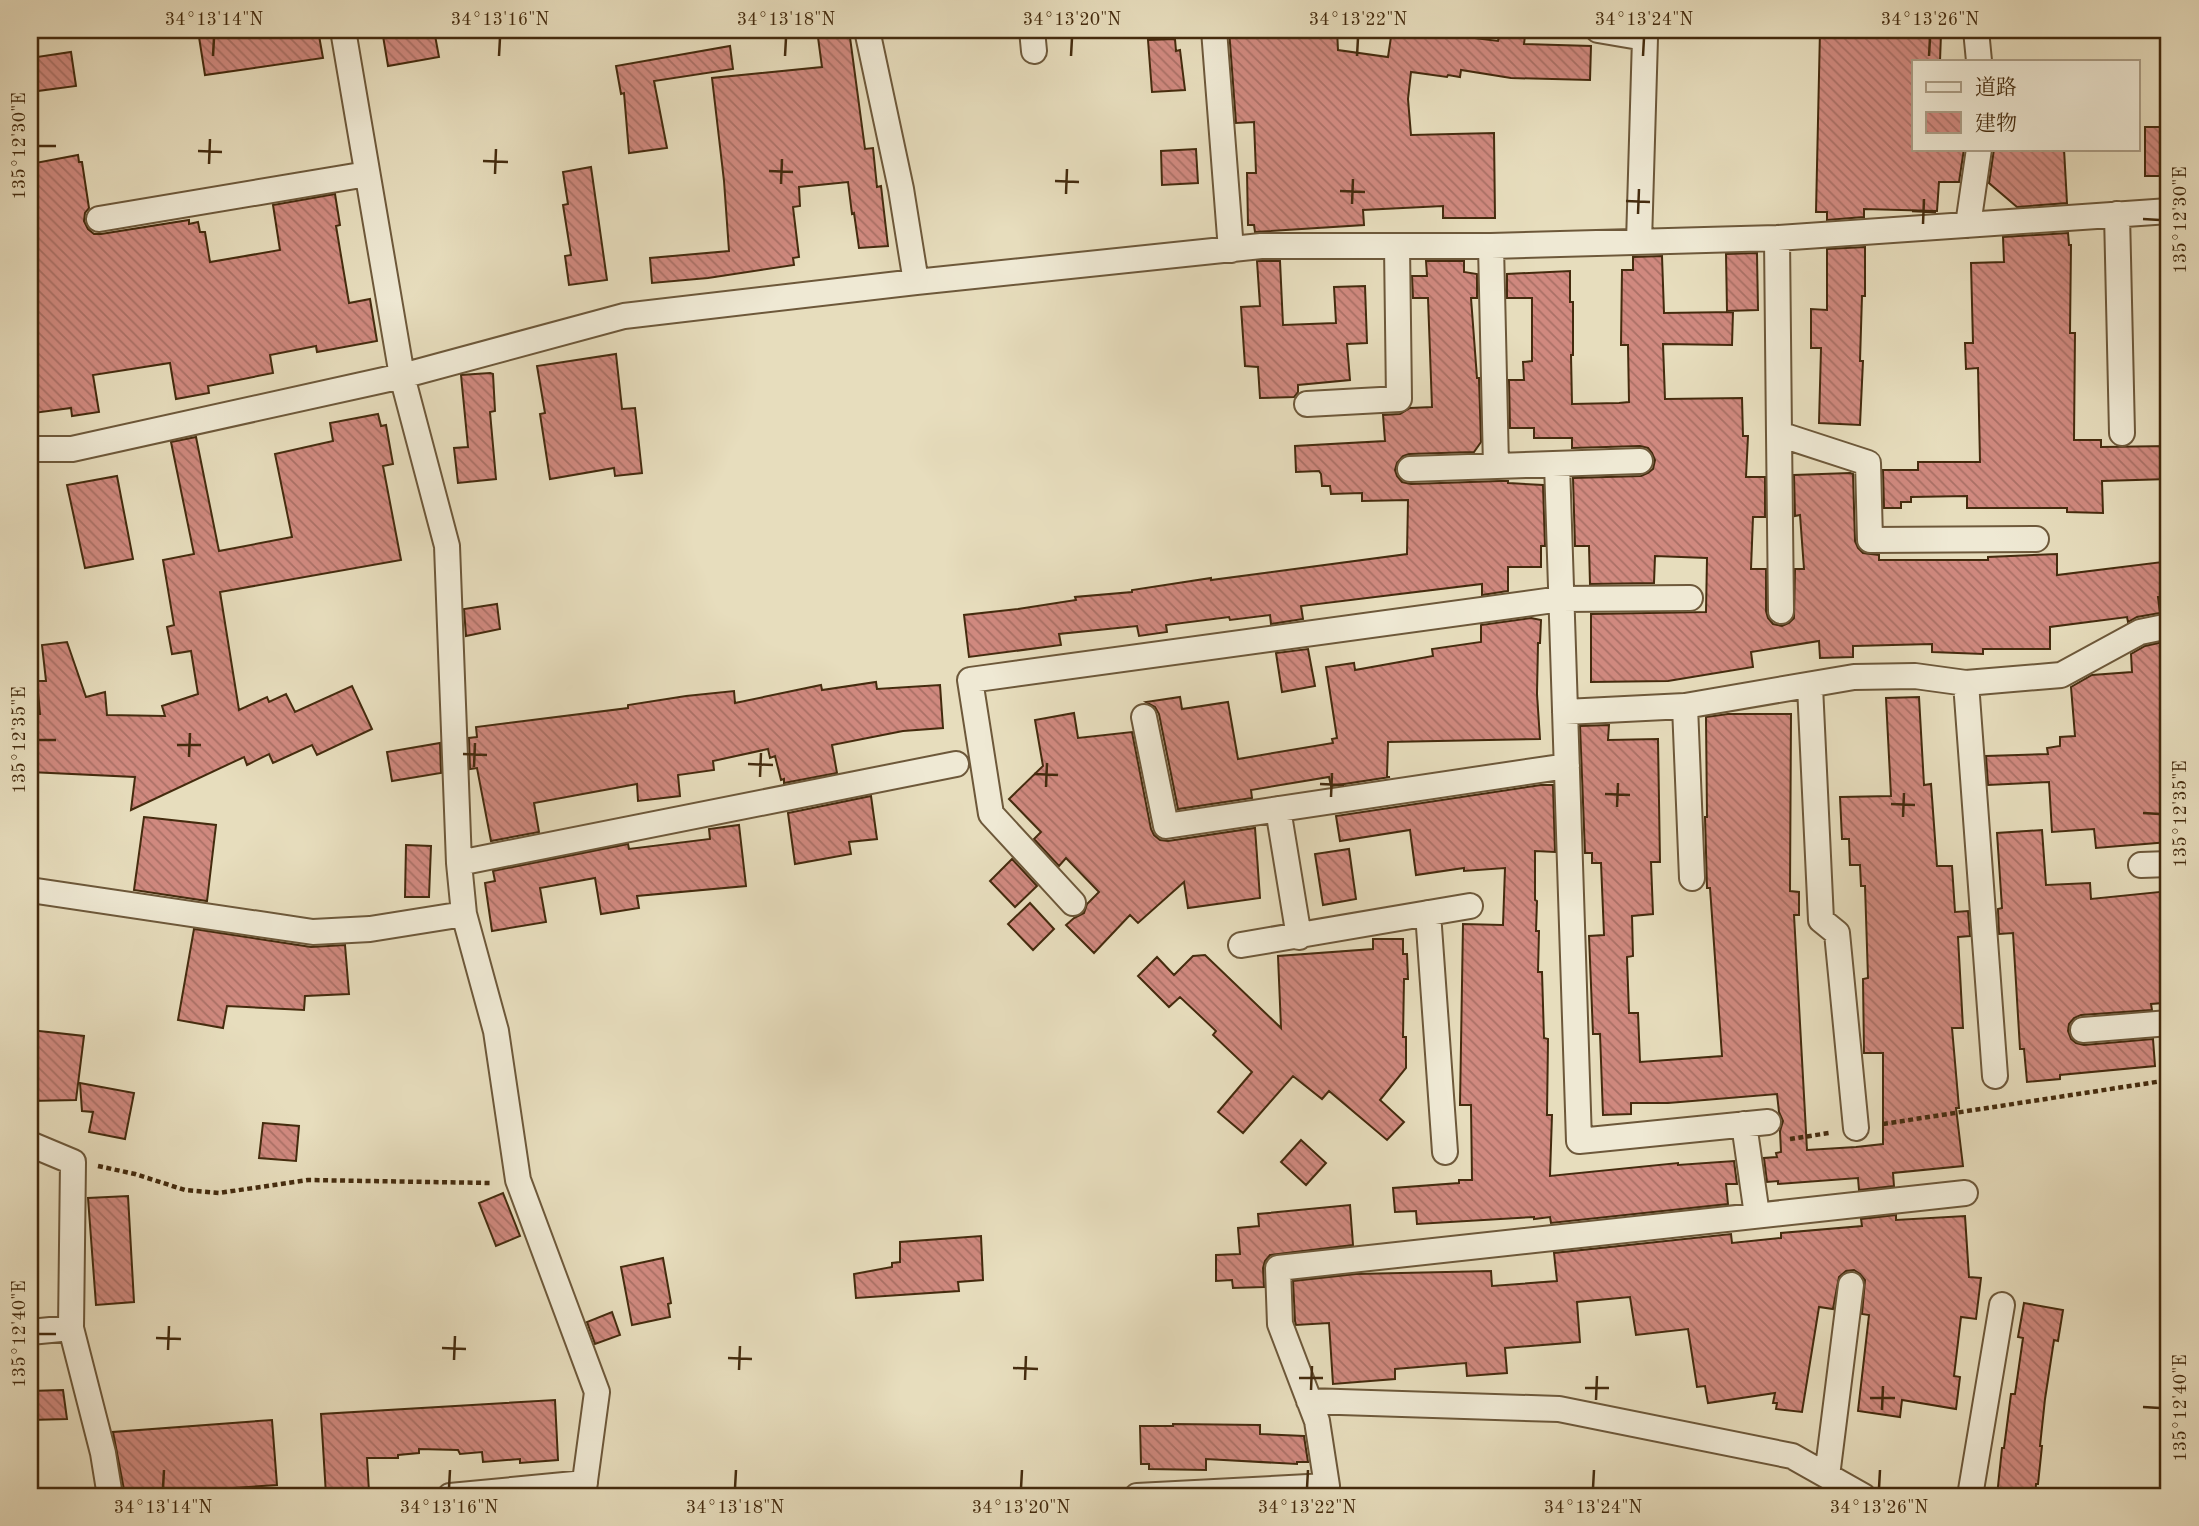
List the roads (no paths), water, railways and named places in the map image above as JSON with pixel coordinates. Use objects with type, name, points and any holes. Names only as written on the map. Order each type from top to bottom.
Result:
[{"type":"street","points":[[343,30],[402,376],[447,547],[459,863],[464,914],[496,1031],[518,1180],[597,1392],[584,1490],[450,1496]]},
{"type":"street","points":[[867,30],[901,189],[916,282]]},
{"type":"street","points":[[1213,30],[1231,250]]},
{"type":"street","points":[[1598,30],[1645,34],[1639,242]]},
{"type":"street","points":[[1976,30],[1979,60]]},
{"type":"street","points":[[1968,225],[1979,150]]},
{"type":"street","points":[[99,219],[368,174]]},
{"type":"street","points":[[30,449],[72,449],[402,376],[625,316],[916,282],[1261,246],[1491,246],[1777,237],[2169,211]]},
{"type":"street","points":[[2117,214],[2122,433]]},
{"type":"street","points":[[1777,237],[1781,611]]},
{"type":"street","points":[[1307,404],[1399,399],[1397,246]]},
{"type":"street","points":[[1491,246],[1496,466]]},
{"type":"street","points":[[1779,434],[1868,463],[1870,540],[2036,540]]},
{"type":"street","points":[[1410,469],[1640,461]]},
{"type":"street","points":[[1557,464],[1579,1141],[1753,1131],[1757,1215]]},
{"type":"street","points":[[1073,903],[991,814],[970,680],[1561,600],[1690,597]]},
{"type":"street","points":[[1565,712],[1685,706],[1854,677],[1915,676],[1966,683],[2061,675],[2140,632],[2169,626]]},
{"type":"street","points":[[1966,683],[1995,1076]]},
{"type":"street","points":[[1810,685],[1821,920],[1838,933],[1856,1129]]},
{"type":"street","points":[[1685,706],[1692,878]]},
{"type":"street","points":[[1144,718],[1166,826],[1567,766]]},
{"type":"street","points":[[459,863],[956,764]]},
{"type":"street","points":[[1278,809],[1299,937]]},
{"type":"street","points":[[2141,865],[2169,864]]},
{"type":"street","points":[[30,890],[313,932],[370,929],[464,914]]},
{"type":"street","points":[[1241,945],[1470,906]]},
{"type":"street","points":[[1428,914],[1445,1152]]},
{"type":"street","points":[[2083,1030],[2169,1023]]},
{"type":"street","points":[[30,1144],[74,1162],[71,1328],[103,1453],[110,1496]]},
{"type":"street","points":[[1137,1496],[1326,1491],[1317,1420],[1280,1324],[1278,1268],[1965,1194]]},
{"type":"street","points":[[1827,1476],[1852,1285]]},
{"type":"street","points":[[1970,1496],[2002,1305]]},
{"type":"street","points":[[30,1332],[71,1328]]},
{"type":"street","points":[[1309,1401],[1559,1409],[1793,1456],[1856,1494]]}]
